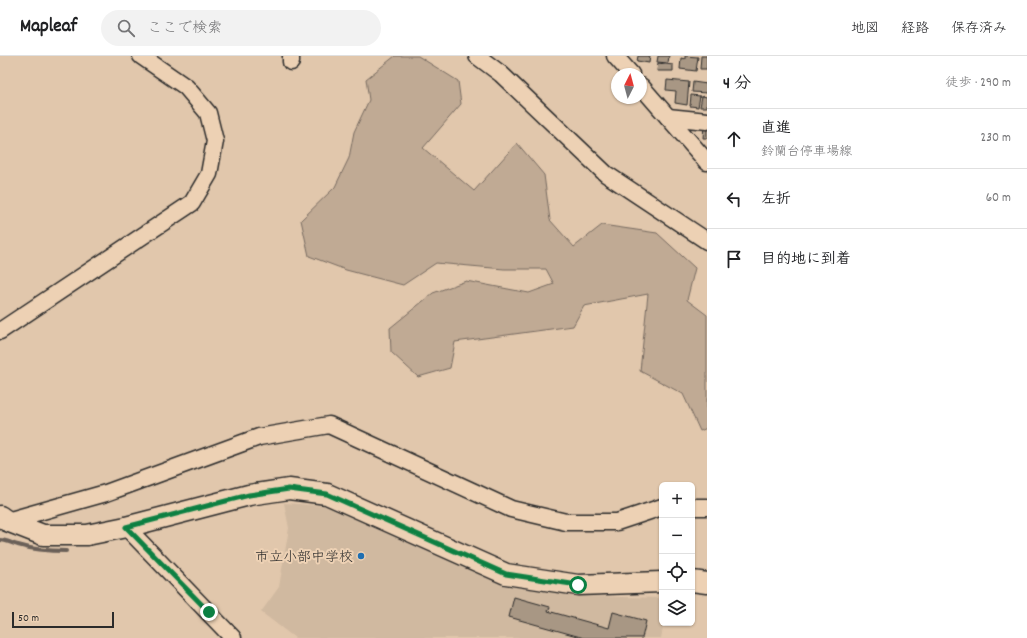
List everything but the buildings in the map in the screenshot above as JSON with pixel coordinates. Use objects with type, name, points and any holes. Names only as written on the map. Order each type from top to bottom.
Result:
[{"type":"main road","points":[[3,519],[43,535],[87,534],[126,527],[249,495],[289,489],[327,494],[506,574],[578,585],[659,582]]},
{"type":"main road","points":[[695,581],[707,583]]},
{"type":"street","points":[[0,331],[192,203],[209,174],[215,141],[208,113],[186,87],[141,56]]},
{"type":"street","points":[[477,56],[501,74],[606,174],[707,241]]},
{"type":"street","points":[[615,56],[625,68]]},
{"type":"street","points":[[647,93],[707,162]]},
{"type":"street","points":[[668,117],[707,121]]},
{"type":"street","points":[[3,519],[106,493],[259,437],[329,425],[511,509],[566,522],[616,522],[659,508]]},
{"type":"street","points":[[695,507],[707,507]]},
{"type":"street","points":[[126,527],[233,638]]},
{"type":"shaded area","points":[[395,56],[418,56],[458,81],[461,104],[423,148],[474,191],[517,143],[544,175],[550,220],[574,247],[602,225],[657,233],[695,268],[687,300],[707,315],[707,428],[700,431],[683,394],[640,371],[648,294],[584,306],[573,326],[455,342],[450,368],[418,377],[391,352],[390,328],[433,293],[466,281],[529,293],[554,284],[546,269],[504,269],[436,263],[403,285],[346,270],[309,256],[301,220],[335,187],[349,158],[354,132],[369,100],[366,79]]},
{"type":"shaded area","name":"市立小部中学校","points":[[284,503],[326,506],[503,585],[581,596],[659,598],[659,626],[663,626],[661,638],[295,638],[261,612],[279,587],[289,528]]},
{"type":"waterway","points":[[0,540],[24,547],[66,551]]},
{"type":"place","name":"市立小部中学校","points":[[361,556]]},
{"type":"route","points":[[209,612],[126,527],[249,495],[289,489],[327,494],[506,574],[578,585]]}]
